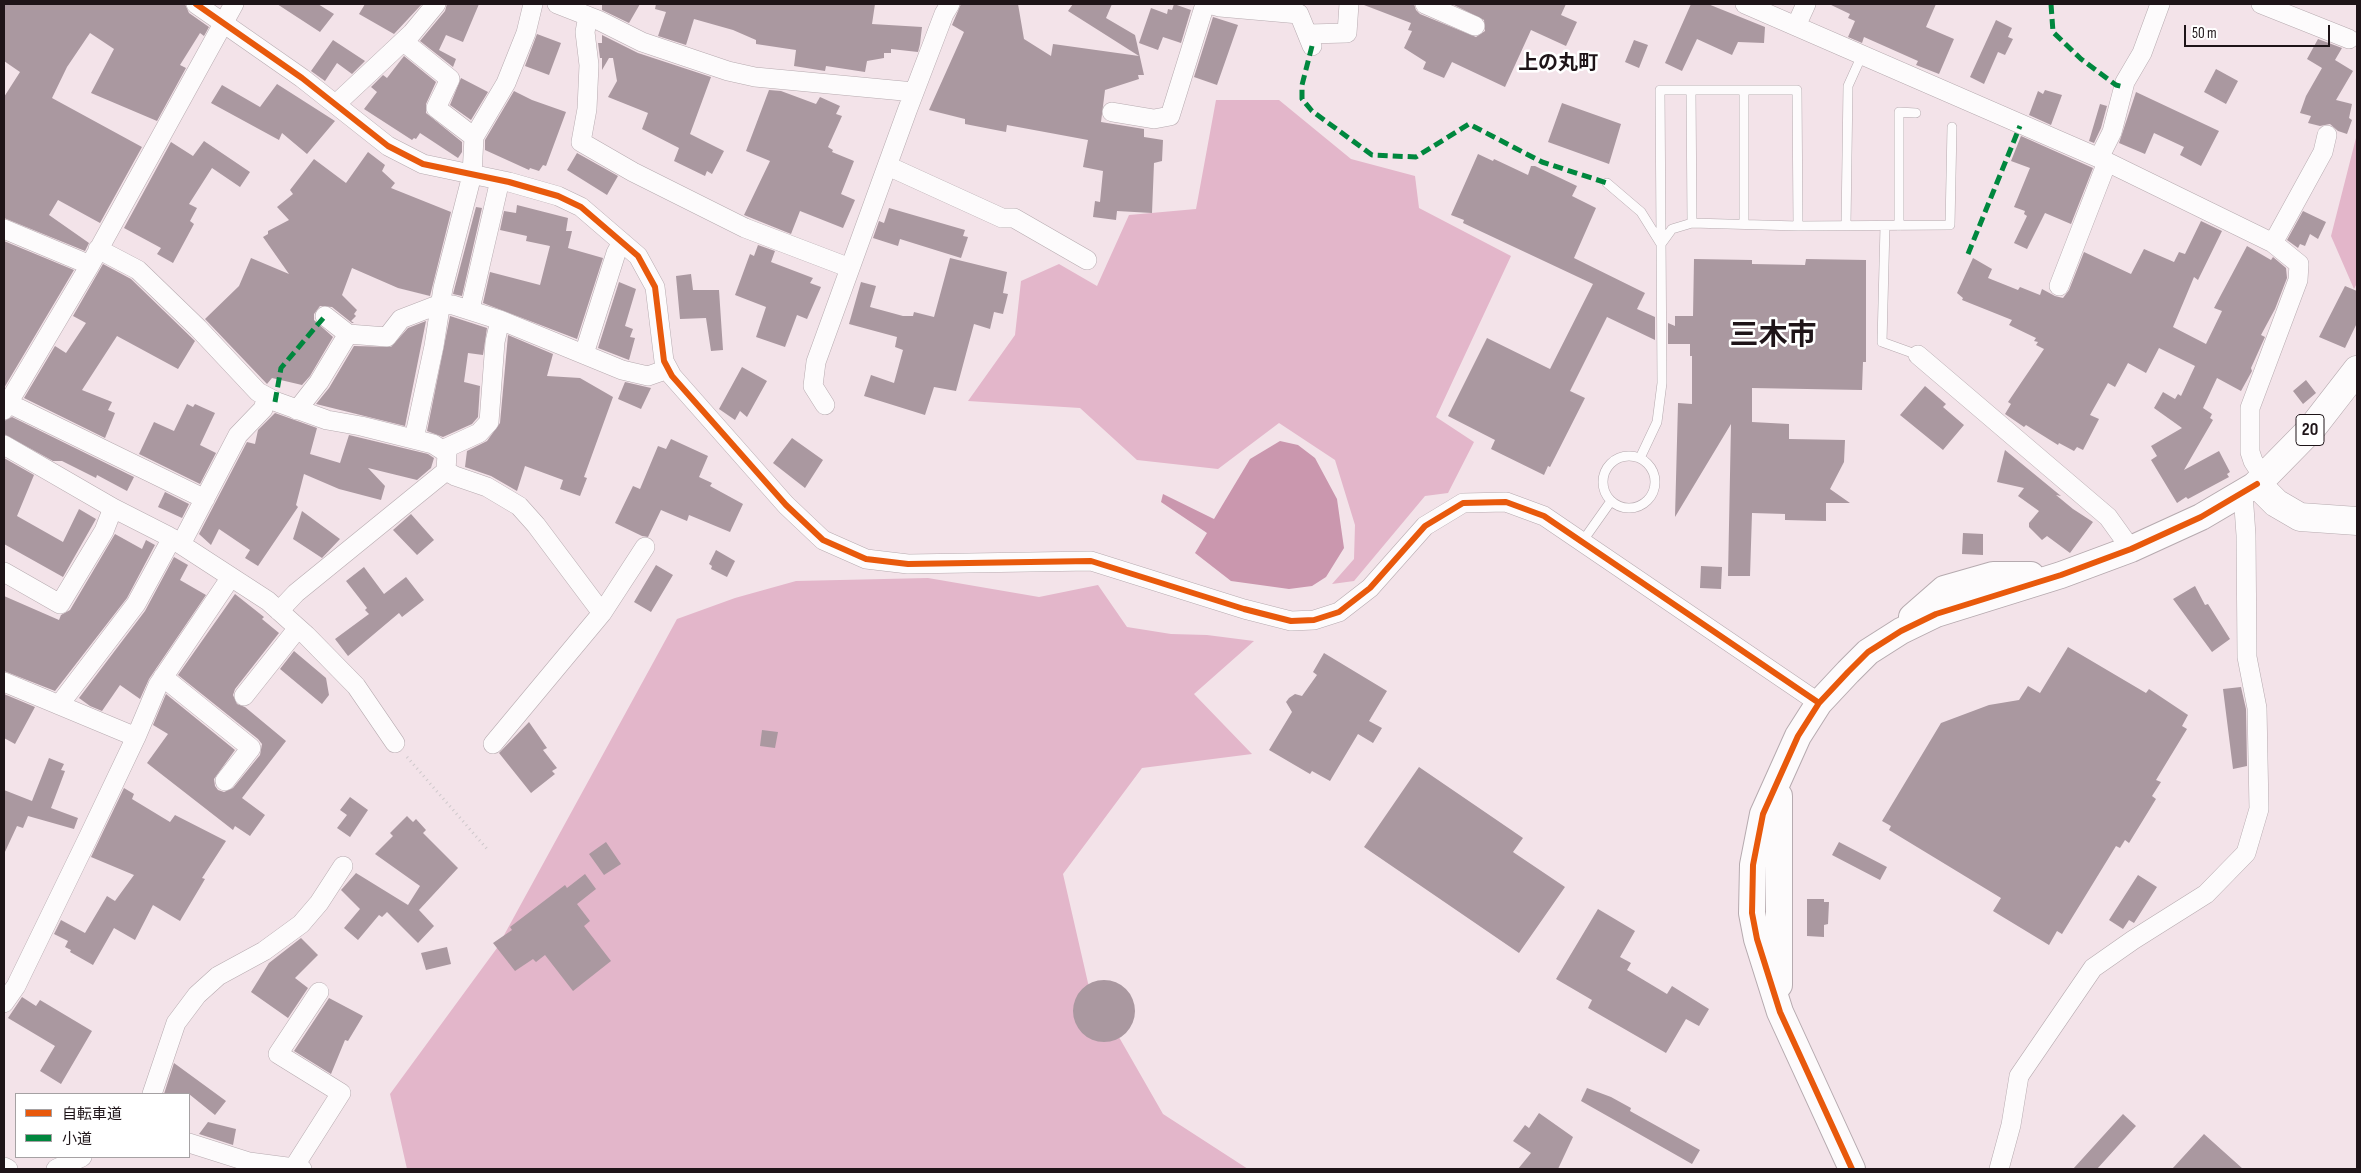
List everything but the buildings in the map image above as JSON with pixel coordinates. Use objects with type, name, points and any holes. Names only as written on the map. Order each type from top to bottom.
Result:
[{"type":"main road","name":"20","points":[[2254,485],[2312,428],[2357,370]]},
{"type":"main road","points":[[2254,485],[2276,504],[2300,517],[2357,520]]},
{"type":"street","points":[[196,4],[336,104],[388,146],[423,164],[500,180],[558,196],[582,207],[638,256],[655,287],[664,361],[672,376],[786,505],[823,540],[866,558],[908,564],[1091,562],[1244,609],[1292,621],[1314,620],[1339,612],[1370,588],[1424,526],[1464,503],[1506,502],[1544,516],[1819,702]]},
{"type":"street","points":[[205,499],[6,406],[94,257],[234,4]]},
{"type":"street","points":[[336,104],[404,42],[436,4]]},
{"type":"street","points":[[414,439],[434,346],[440,304],[472,175],[474,137],[506,83],[526,33],[533,4]]},
{"type":"street","points":[[557,4],[588,16],[642,42],[728,71],[755,77],[914,92]]},
{"type":"street","points":[[826,405],[813,386],[816,362],[914,92],[944,14],[950,4]]},
{"type":"street","points":[[1112,112],[1154,119],[1170,116],[1207,4],[1220,7],[1299,14],[1310,40],[1347,33],[1349,4]]},
{"type":"street","points":[[1424,4],[1475,26]]},
{"type":"street","points":[[1745,4],[2103,160],[2273,243],[2299,264],[2298,280],[2250,408],[2250,452],[2253,462],[2254,485],[2246,535],[2247,657],[2257,708],[2259,809],[2246,853],[2206,894],[2093,968],[2019,1076],[2011,1125],[1999,1169]]},
{"type":"street","points":[[1796,26],[1806,4]]},
{"type":"street","points":[[2059,286],[2103,160],[2125,82],[2142,53],[2160,4]]},
{"type":"street","points":[[2261,4],[2349,39]]},
{"type":"street","points":[[588,16],[585,32],[589,65],[587,109],[581,142],[633,172],[745,228],[850,268]]},
{"type":"street","points":[[404,42],[450,79],[436,108],[474,137]]},
{"type":"street","points":[[2273,243],[2323,152],[2327,135]]},
{"type":"street","points":[[888,166],[1002,218],[1014,218],[1087,260]]},
{"type":"street","points":[[470,309],[500,180]]},
{"type":"street","points":[[4,229],[138,270],[198,328],[258,392],[267,397],[327,420],[361,426],[433,444],[447,453],[446,471],[296,593],[279,611]]},
{"type":"street","points":[[455,239],[485,244]]},
{"type":"street","points":[[584,354],[616,253],[622,242]]},
{"type":"street","points":[[325,316],[348,334],[387,337],[401,319],[440,304],[470,309],[622,370],[648,376],[668,369]]},
{"type":"street","points":[[442,450],[478,433],[489,422],[495,342],[500,320]]},
{"type":"street","points":[[297,410],[319,382],[348,334]]},
{"type":"street","points":[[1918,355],[2108,517],[2131,549]]},
{"type":"street","points":[[59,705],[136,604],[205,499],[238,435],[263,409],[267,397]]},
{"type":"street","points":[[4,445],[113,508],[176,541],[268,600],[356,686],[395,743]]},
{"type":"street","points":[[446,471],[455,476],[487,486],[519,506],[536,525],[602,613]]},
{"type":"street","points":[[1852,1169],[1780,1012],[1757,939],[1752,913],[1753,865],[1763,814],[1798,736],[1819,702],[1868,652],[1886,641],[1936,614],[2061,575],[2131,549],[2201,517],[2254,485]]},
{"type":"street","points":[[4,572],[60,604],[104,531],[113,508]]},
{"type":"street","points":[[493,744],[602,613],[645,547]]},
{"type":"street","points":[[4,1003],[16,986],[163,677],[231,577]]},
{"type":"street","points":[[244,696],[298,628]]},
{"type":"street","points":[[163,677],[251,748],[224,781]]},
{"type":"street","points":[[4,682],[136,737]]},
{"type":"street","points":[[152,1093],[176,1023],[197,995],[218,976],[264,951],[301,924],[319,903],[342,866]]},
{"type":"street","points":[[190,1143],[249,1162],[298,1168],[341,1093],[278,1054],[319,992]]},
{"type":"street","points":[[56,1169],[80,1158]]},
{"type":"street","points":[[4,1167],[8,1169]]},
{"type":"lane","points":[[1846,225],[1848,86],[1862,55]]},
{"type":"lane","points":[[1640,458],[1657,422],[1662,383],[1660,90],[1797,90],[1798,226]]},
{"type":"lane","points":[[1691,90],[1692,223]]},
{"type":"lane","points":[[1744,90],[1744,224]]},
{"type":"lane","points":[[1899,226],[1899,112],[1916,113]]},
{"type":"lane","points":[[1661,244],[1672,229],[1692,223],[1798,226],[1950,225],[1952,127]]},
{"type":"lane","points":[[1607,183],[1641,212],[1661,244]]},
{"type":"lane","points":[[1885,226],[1882,342],[1918,355]]},
{"type":"lane","points":[[1628,456],[1640,458],[1650,466],[1655,478],[1654,491],[1646,502],[1635,507],[1622,507],[1611,501],[1604,491],[1603,479],[1607,467],[1616,459],[1628,456]]},
{"type":"lane","points":[[1582,542],[1611,501]]},
{"type":"path","points":[[395,743],[488,850]]},
{"type":"shaded area","points":[[1216,100],[1279,100],[1351,159],[1415,176],[1419,208],[1511,256],[1436,417],[1474,442],[1448,493],[1425,496],[1354,581],[1332,584],[1354,559],[1355,525],[1335,460],[1279,423],[1218,469],[1137,460],[1080,408],[968,401],[1015,335],[1021,281],[1059,264],[1097,286],[1129,215],[1196,209]]},
{"type":"shaded area","points":[[2357,134],[2357,283],[2354,289],[2331,236]]},
{"type":"shaded area","points":[[1280,441],[1298,445],[1315,458],[1337,499],[1344,548],[1326,577],[1312,586],[1289,589],[1231,581],[1195,553],[1207,533],[1161,502],[1163,494],[1214,519],[1250,459]]},
{"type":"shaded area","points":[[928,578],[1039,597],[1098,585],[1127,627],[1171,634],[1207,635],[1254,641],[1194,694],[1252,754],[1142,768],[1063,874],[1088,983],[1163,1114],[1248,1169],[407,1169],[390,1094],[497,948],[677,619],[735,598],[796,581]]},
{"type":"marked path","points":[[2051,4],[2053,32],[2081,59],[2116,85],[2124,87]]},
{"type":"marked path","points":[[1312,46],[1302,85],[1302,99],[1312,111],[1372,155],[1416,157],[1469,124],[1542,162],[1607,183]]},
{"type":"marked path","points":[[1968,254],[2020,126]]},
{"type":"marked path","points":[[275,402],[281,368],[325,316]]},
{"type":"cycle path","points":[[196,4],[302,78],[388,146],[423,164],[509,182],[558,196],[581,207],[638,256],[655,287],[664,361],[672,376],[786,505],[823,540],[866,559],[908,564],[1091,561],[1244,609],[1291,621],[1314,620],[1339,612],[1370,588],[1425,526],[1463,503],[1506,502],[1544,516],[1819,703]]},
{"type":"cycle path","points":[[1852,1169],[1780,1012],[1757,939],[1752,913],[1753,865],[1763,814],[1798,736],[1819,703],[1848,672],[1868,652],[1901,631],[1936,614],[2061,575],[2131,549],[2201,517],[2257,484]]},
{"type":"district","name":"上の丸町","points":[[1558,64]]},
{"type":"district","name":"三木市","points":[[1773,337]]}]
